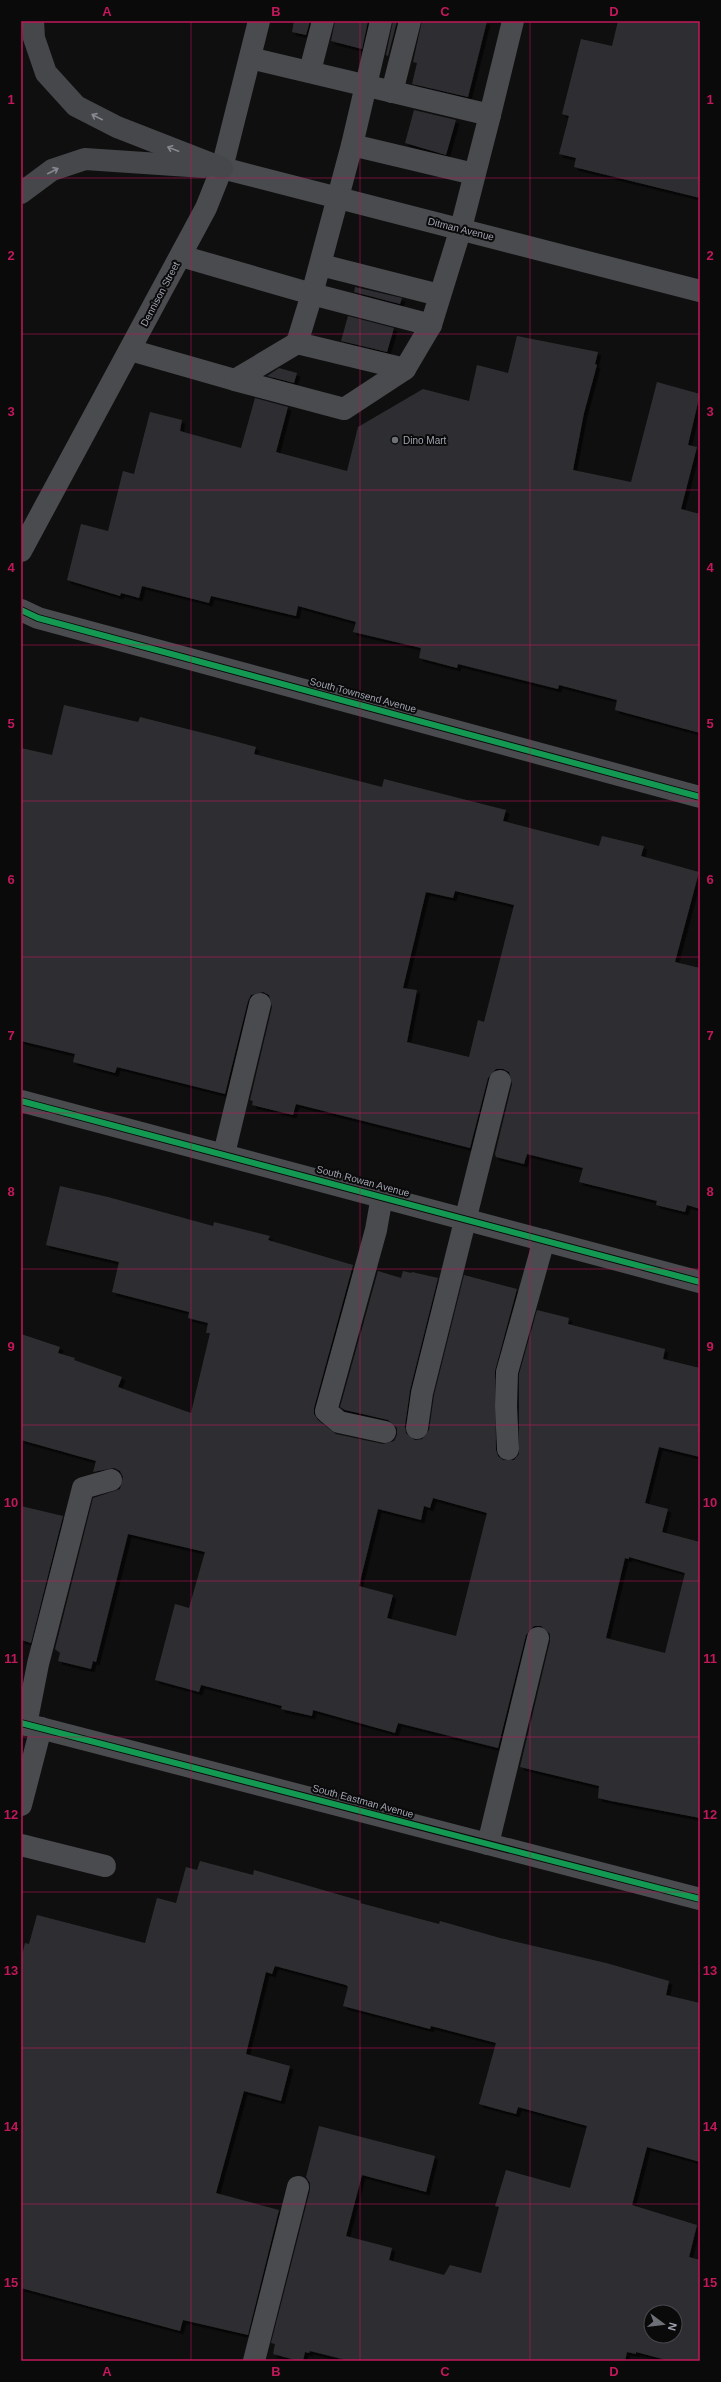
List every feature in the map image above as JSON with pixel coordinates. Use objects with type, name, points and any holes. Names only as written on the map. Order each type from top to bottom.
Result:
[{"type":"highway","points":[[33,21],[34,38],[46,73],[76,106],[117,127],[222,168]]},
{"type":"highway","points":[[21,193],[52,170],[85,159],[222,168]]},
{"type":"street","name":"Dennison Street","points":[[21,551],[206,208],[222,168],[259,21]]},
{"type":"street","points":[[310,72],[323,21]]},
{"type":"street","points":[[235,380],[297,343],[321,265],[339,198],[381,21]]},
{"type":"street","points":[[392,92],[410,21]]},
{"type":"street","points":[[130,350],[344,409],[405,370],[431,325],[461,228],[513,21]]},
{"type":"street","points":[[250,58],[490,115]]},
{"type":"street","points":[[352,145],[474,174]]},
{"type":"street","name":"Ditman Avenue","points":[[222,168],[461,228],[700,291]]},
{"type":"street","points":[[181,256],[312,294],[431,325]]},
{"type":"street","points":[[321,265],[439,296]]},
{"type":"street","points":[[297,343],[405,370]]},
{"type":"street","name":"South Townsend Avenue","points":[[21,610],[38,618],[700,797]]},
{"type":"street","points":[[224,1154],[260,1004]]},
{"type":"street","points":[[417,1428],[422,1393],[500,1081]]},
{"type":"street","name":"South Rowan Avenue","points":[[21,1100],[700,1282]]},
{"type":"street","points":[[382,1196],[376,1230],[326,1411],[339,1422],[385,1432]]},
{"type":"street","points":[[508,1449],[506,1406],[507,1372],[544,1240]]},
{"type":"street","points":[[21,1805],[29,1725],[38,1664],[83,1488],[111,1480]]},
{"type":"street","points":[[488,1844],[538,1638]]},
{"type":"street","name":"South Eastman Avenue","points":[[29,1725],[700,1899]]},
{"type":"street","points":[[21,1845],[105,1866]]},
{"type":"street","points":[[254,2361],[298,2187]]},
{"type":"building","points":[[294,21],[310,21],[306,35],[292,32]]},
{"type":"building","points":[[335,21],[368,21],[362,49],[331,41]]},
{"type":"building","points":[[393,21],[397,21],[388,56],[386,55]]},
{"type":"building","points":[[422,21],[487,21],[468,97],[412,84],[417,63],[413,62]]},
{"type":"building","points":[[618,21],[700,21],[700,198],[574,167],[576,158],[559,154],[569,116],[562,114],[581,39],[612,46]]},
{"type":"building","points":[[414,110],[456,120],[446,155],[405,143]]},
{"type":"building","points":[[355,287],[402,298],[400,304],[354,292]]},
{"type":"building","points":[[348,316],[394,328],[387,352],[341,341]]},
{"type":"building","points":[[517,336],[598,352],[595,364],[597,365],[584,413],[573,470],[631,482],[657,382],[700,394],[688,445],[697,447],[681,509],[700,514],[700,733],[615,710],[617,700],[559,685],[558,689],[458,664],[457,668],[419,658],[421,648],[353,632],[356,622],[298,606],[296,616],[211,596],[209,603],[142,586],[139,598],[121,593],[120,596],[67,580],[81,524],[108,531],[123,471],[134,474],[150,412],[182,420],[180,431],[241,448],[255,398],[288,407],[276,452],[347,471],[358,427],[423,389],[469,401],[477,365],[508,373]]},
{"type":"building","points":[[279,368],[297,373],[294,383],[267,376]]},
{"type":"building","points":[[64,705],[138,722],[140,717],[256,747],[254,754],[382,787],[384,779],[506,810],[503,821],[599,846],[602,836],[644,846],[641,856],[699,872],[675,962],[700,968],[700,1209],[687,1205],[685,1212],[656,1205],[657,1201],[579,1182],[583,1168],[527,1154],[524,1164],[496,1157],[495,1154],[512,1084],[509,1072],[503,1069],[496,1069],[488,1078],[470,1148],[296,1104],[293,1115],[252,1105],[253,1101],[250,1100],[272,1007],[269,995],[263,992],[251,995],[248,1001],[225,1094],[117,1067],[115,1073],[73,1062],[75,1054],[21,1041],[21,748],[52,755]],"holes":[[[455,891],[514,905],[484,1022],[478,1020],[469,1057],[407,1042],[417,990],[403,988],[426,892],[453,898]]]},
{"type":"building","points":[[60,1186],[108,1197],[213,1226],[214,1222],[270,1236],[268,1240],[353,1265],[314,1408],[314,1414],[318,1420],[336,1434],[383,1444],[394,1441],[397,1435],[397,1428],[388,1420],[345,1410],[340,1407],[378,1271],[401,1278],[403,1271],[438,1278],[410,1390],[405,1426],[406,1433],[415,1440],[422,1439],[429,1430],[434,1395],[464,1275],[517,1289],[495,1371],[496,1450],[498,1456],[503,1460],[514,1460],[519,1454],[519,1374],[537,1310],[569,1318],[568,1324],[665,1349],[663,1359],[700,1368],[700,1457],[659,1447],[645,1503],[668,1509],[662,1532],[700,1542],[700,1818],[598,1798],[599,1786],[520,1767],[550,1641],[550,1634],[541,1626],[534,1626],[526,1635],[498,1748],[398,1723],[395,1733],[313,1710],[312,1716],[281,1709],[282,1706],[201,1685],[199,1692],[155,1680],[175,1604],[189,1608],[205,1552],[128,1534],[96,1662],[93,1661],[91,1669],[58,1661],[60,1653],[55,1649],[93,1498],[120,1489],[123,1477],[120,1471],[114,1468],[93,1472],[96,1461],[21,1440],[21,1334],[60,1347],[58,1353],[75,1358],[74,1360],[122,1377],[118,1387],[191,1413],[210,1333],[206,1333],[208,1323],[188,1318],[189,1312],[112,1292],[119,1262],[46,1245]],"holes":[[[433,1498],[487,1513],[456,1636],[387,1618],[393,1595],[359,1586],[378,1509],[421,1520],[424,1506],[430,1508]],[[629,1557],[685,1573],[665,1653],[606,1638],[625,1558],[629,1559]]]},
{"type":"building","points":[[21,1506],[63,1516],[31,1643],[21,1640]]},
{"type":"building","points":[[200,1861],[253,1875],[254,1870],[361,1901],[360,1903],[439,1924],[440,1921],[500,1938],[606,1963],[669,1981],[666,1995],[700,2003],[700,2162],[647,2147],[632,2205],[697,2225],[689,2257],[700,2260],[700,2361],[670,2361],[636,2352],[636,2354],[627,2352],[625,2361],[350,2361],[310,2351],[309,2353],[305,2352],[303,2361],[299,2361],[273,2354],[275,2344],[271,2343],[310,2190],[310,2183],[306,2177],[319,2126],[435,2156],[426,2192],[362,2175],[346,2236],[392,2248],[389,2260],[444,2275],[450,2265],[481,2273],[499,2207],[495,2206],[506,2170],[570,2188],[587,2126],[518,2107],[516,2114],[479,2104],[496,2043],[431,2026],[430,2029],[343,2006],[348,1987],[346,1985],[275,1966],[272,1974],[266,1972],[246,2054],[290,2066],[281,2101],[244,2091],[216,2193],[279,2210],[248,2335],[183,2320],[180,2331],[21,2288],[21,1959],[25,1943],[29,1944],[37,1915],[145,1943],[157,1898],[176,1903],[186,1867],[197,1870]]},
{"type":"cycle path","points":[[21,610],[38,618],[700,797]]},
{"type":"cycle path","points":[[21,1101],[700,1282]]},
{"type":"cycle path","points":[[21,1723],[700,1899]]},
{"type":"place","name":"Dino Mart","points":[[395,440]]}]
